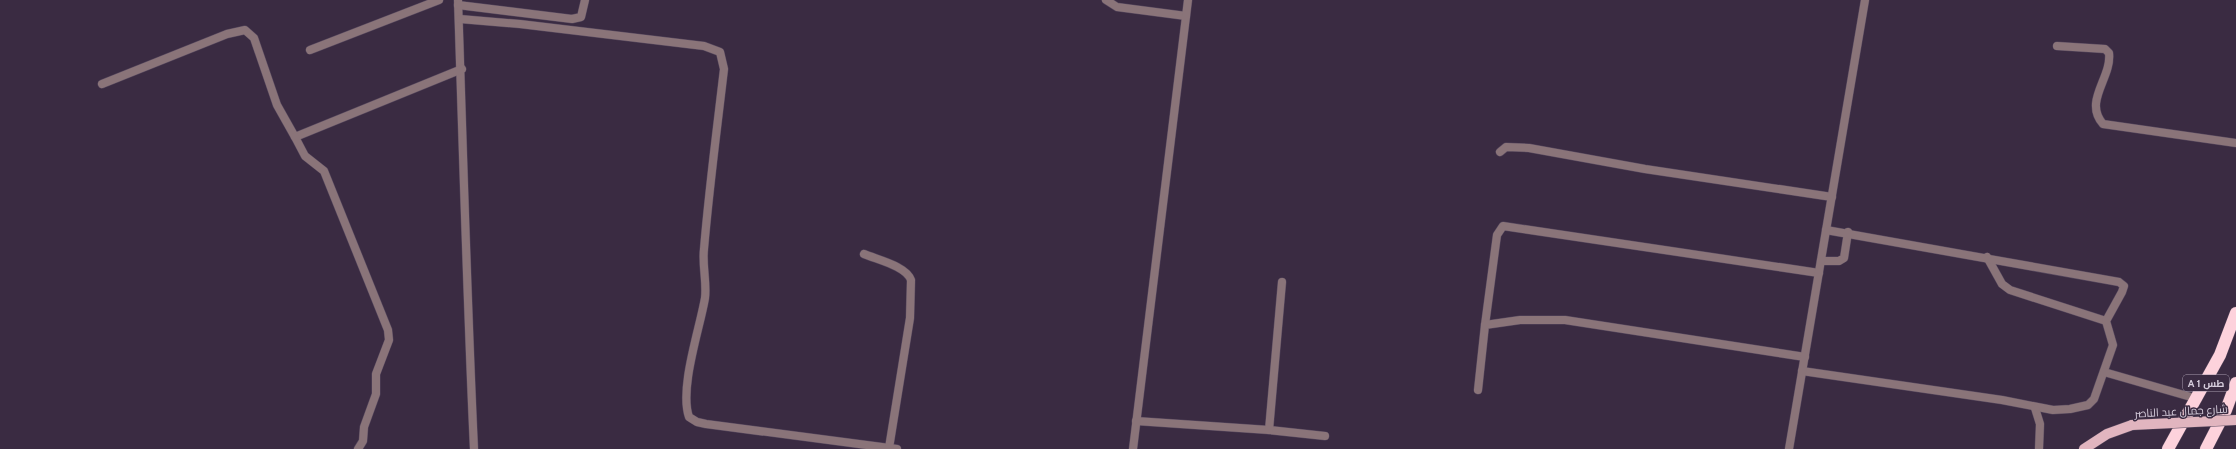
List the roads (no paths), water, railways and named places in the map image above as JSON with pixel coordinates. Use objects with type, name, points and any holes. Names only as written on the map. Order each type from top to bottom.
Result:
[{"type":"highway","name":"A 1 طس","points":[[2168,449],[2198,399],[2220,355],[2236,313]]},
{"type":"highway","name":"A 1 طس","points":[[2206,449],[2226,410],[2236,386]]},
{"type":"main road","name":"شارع جمال عبد الناصر","points":[[2084,449],[2107,434],[2132,425],[2236,420]]},
{"type":"street","points":[[310,50],[439,0]]},
{"type":"street","points":[[474,449],[467,292],[462,69],[458,2],[572,19],[580,17],[585,0]]},
{"type":"street","points":[[1106,0],[1117,7],[1186,16]]},
{"type":"street","points":[[1133,449],[1188,0]]},
{"type":"street","points":[[1789,449],[1865,0]]},
{"type":"street","points":[[460,19],[520,24],[704,46],[720,52],[724,68],[703,252],[704,298],[689,375],[689,417],[706,424],[893,448],[910,318],[912,280],[909,275],[902,270],[864,254]]},
{"type":"street","points":[[102,84],[227,34],[245,30],[254,38],[277,105],[296,137],[305,156],[324,171],[388,330],[389,340],[376,374],[376,394],[364,427],[363,441],[358,449]]},
{"type":"street","points":[[2057,46],[2105,49],[2109,53],[2109,65],[2095,102],[2099,120],[2103,124],[2236,143]]},
{"type":"street","points":[[296,137],[462,69]]},
{"type":"street","points":[[1500,152],[1506,147],[1528,148],[1645,169],[1832,197]]},
{"type":"street","points":[[1478,390],[1497,235],[1503,226],[1819,273]]},
{"type":"street","points":[[1802,371],[2002,400],[2035,408],[2053,410],[2088,405],[2094,399],[2113,345],[2106,321],[2124,286],[2119,282],[1987,257],[1848,232],[1826,230]]},
{"type":"street","points":[[1821,261],[1839,261],[1844,258],[1848,232]]},
{"type":"street","points":[[1987,257],[2002,284],[2010,290],[2106,321]]},
{"type":"street","points":[[1269,430],[1282,282]]},
{"type":"street","points":[[1485,325],[1520,320],[1565,320],[1804,357]]},
{"type":"street","points":[[2104,372],[2198,399]]},
{"type":"street","points":[[2035,408],[2040,424],[2039,449]]},
{"type":"street","points":[[1136,421],[1269,430],[1325,436]]}]
